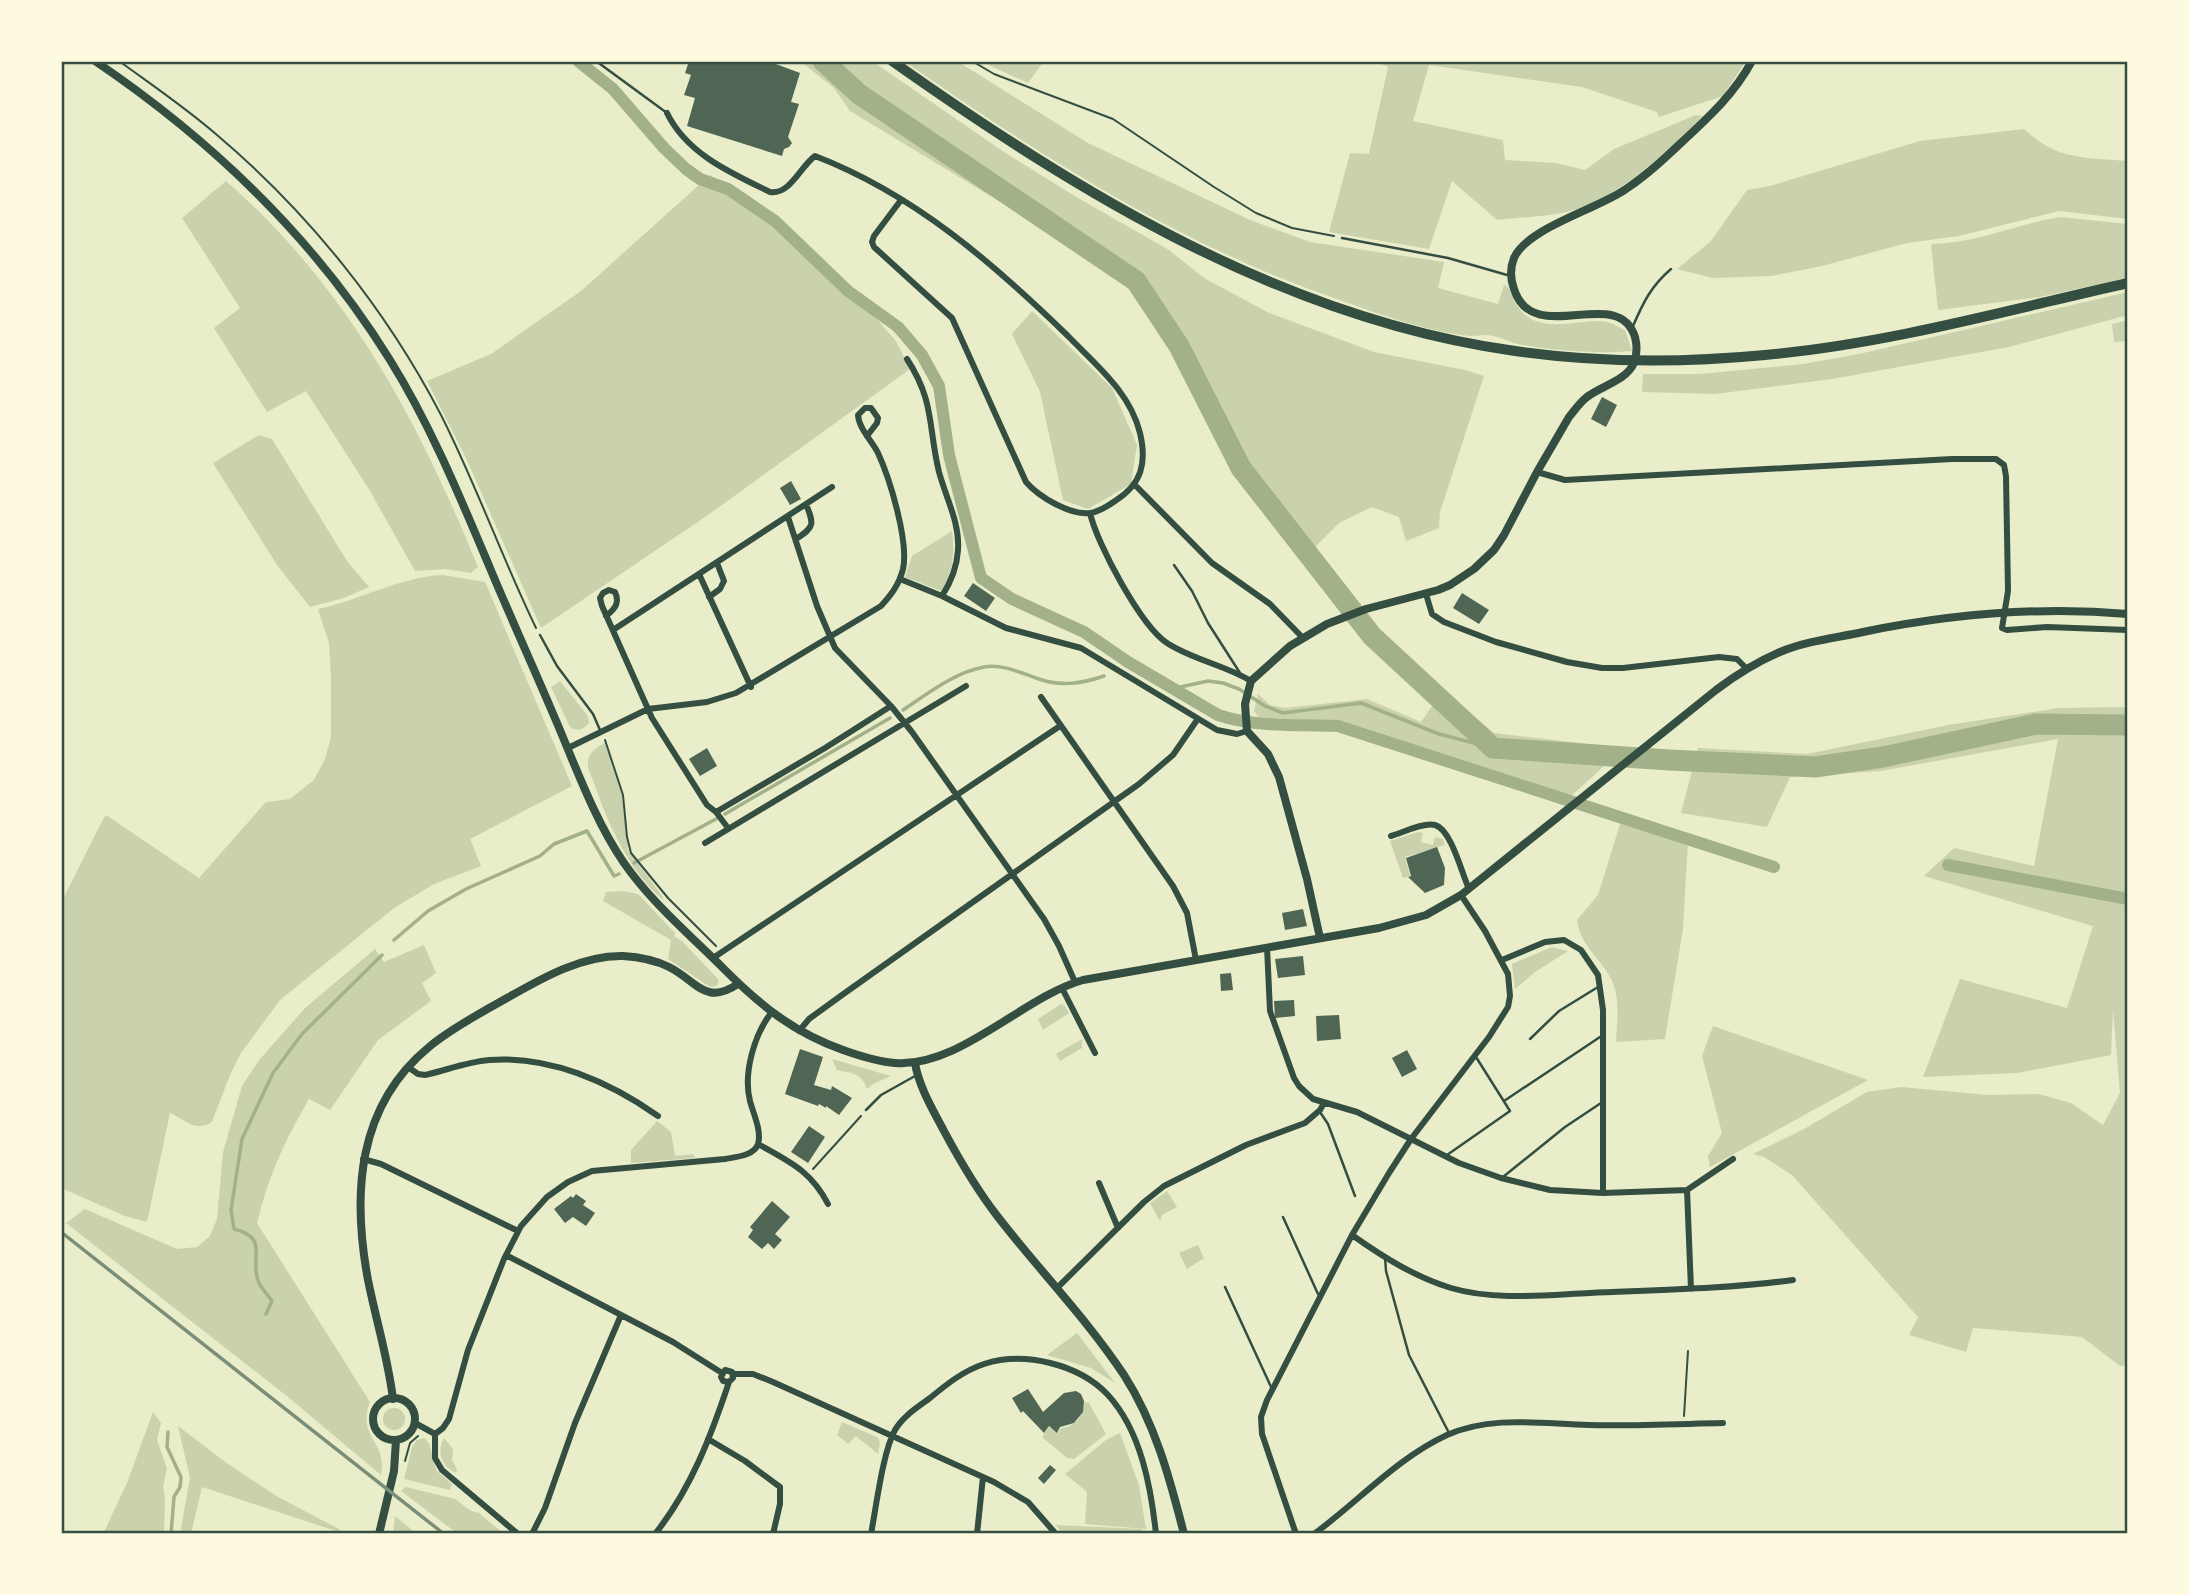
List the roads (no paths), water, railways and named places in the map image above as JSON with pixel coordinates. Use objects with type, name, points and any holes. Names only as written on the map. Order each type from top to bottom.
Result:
[{"type":"highway","points":[[892,61],[1017,147],[1094,194],[1180,241],[1256,276],[1336,307],[1405,329],[1513,351],[1601,360],[1670,361],[1769,355],[1932,327],[2128,284]]},
{"type":"street","points":[[95,61],[181,125],[245,181],[304,242],[349,298],[388,356],[427,426],[568,748],[607,834],[625,865],[651,896],[738,984],[771,1013],[799,1031],[865,1057],[893,1063],[915,1063],[955,1049],[1075,982],[1412,921],[1436,911],[1469,889],[1716,690],[1747,669],[1797,646],[1929,619],[2005,612],[2074,610],[2128,614]]},
{"type":"street","points":[[1320,939],[1304,867],[1279,777],[1268,754],[1247,731],[1244,715],[1250,685],[1301,637],[1332,621],[1366,609],[1426,594],[1461,579],[1494,550],[1577,407],[1594,392],[1630,370],[1636,352],[1632,330],[1623,320],[1604,313],[1553,317],[1537,313],[1520,301],[1511,275],[1514,259],[1525,242],[1626,189],[1654,168],[1717,111],[1733,93],[1752,61]]},
{"type":"street","points":[[667,113],[680,135],[709,159],[770,192],[778,194],[785,189],[815,156],[901,200],[929,216],[974,250],[1054,323],[1112,381],[1126,400],[1139,430],[1142,460],[1135,485],[1113,503],[1090,513],[1079,512],[1042,498],[1026,482],[952,318],[874,247],[874,236],[901,200]]},
{"type":"street","points":[[907,359],[921,383],[928,404],[939,472],[957,532],[957,563],[942,596]]},
{"type":"street","points":[[568,748],[648,709],[713,701],[751,687],[881,606],[900,579],[904,553],[896,507],[886,473],[867,436]]},
{"type":"street","points":[[1537,472],[1565,480],[1952,458],[1996,459],[2004,465],[2006,476],[2008,591],[2002,628],[2128,630]]},
{"type":"street","points":[[1135,485],[1212,563],[1270,604],[1301,637]]},
{"type":"street","points":[[613,630],[832,487]]},
{"type":"street","points":[[796,539],[811,528],[813,522],[806,504]]},
{"type":"street","points":[[1090,513],[1121,581],[1155,634],[1175,647],[1242,675],[1250,685]]},
{"type":"street","points":[[788,517],[815,598],[841,655],[891,706],[957,795],[1053,934],[1075,982]]},
{"type":"street","points":[[709,597],[720,589],[724,581],[717,563]]},
{"type":"street","points":[[699,574],[751,687]]},
{"type":"street","points":[[900,579],[942,596],[1006,628],[1081,648],[1197,720],[1227,733],[1247,731]]},
{"type":"street","points":[[1426,594],[1433,614],[1444,622],[1496,642],[1567,662],[1602,668],[1623,668],[1719,657],[1737,659],[1747,669]]},
{"type":"street","points":[[606,616],[665,740],[707,805],[716,812],[727,828]]},
{"type":"street","points":[[705,843],[966,685]]},
{"type":"street","points":[[1041,697],[1182,900],[1196,960]]},
{"type":"street","points":[[716,812],[891,706]]},
{"type":"street","points":[[799,1031],[809,1019],[842,995],[1114,802],[1170,757],[1197,720]]},
{"type":"street","points":[[713,958],[1060,726]]},
{"type":"street","points":[[1391,836],[1436,825],[1450,840],[1469,889]]},
{"type":"street","points":[[1296,1534],[1262,1434],[1261,1416],[1272,1389],[1352,1236],[1410,1139],[1475,1056],[1508,1007],[1508,974],[1461,895]]},
{"type":"street","points":[[1502,960],[1545,942],[1564,940],[1588,958],[1598,975],[1601,985],[1603,1035],[1603,1193]]},
{"type":"street","points":[[1267,947],[1272,1020],[1299,1086],[1313,1099],[1357,1112],[1444,1156],[1501,1178],[1550,1191],[1603,1193],[1687,1190],[1733,1159]]},
{"type":"street","points":[[393,1399],[363,1244],[360,1195],[363,1158],[378,1114],[408,1067],[429,1046],[471,1019],[543,978],[581,963],[615,956],[640,958],[668,967],[708,992],[721,993],[738,984]]},
{"type":"street","points":[[1062,988],[1095,1053]]},
{"type":"street","points":[[435,1434],[449,1419],[471,1339],[518,1231],[538,1206],[558,1188],[592,1171],[728,1158],[750,1153],[758,1144],[759,1132],[748,1094],[749,1078],[755,1040],[771,1013]]},
{"type":"street","points":[[408,1067],[425,1075],[483,1061],[542,1063],[618,1091],[658,1116]]},
{"type":"street","points":[[915,1063],[917,1075],[942,1127],[977,1188],[1114,1361],[1139,1401],[1161,1455],[1184,1534]]},
{"type":"street","points":[[1057,1288],[1164,1186],[1246,1145],[1305,1123],[1320,1110],[1324,1102]]},
{"type":"street","points":[[758,1144],[808,1175],[819,1187],[828,1205]]},
{"type":"street","points":[[363,1158],[518,1231]]},
{"type":"street","points":[[1099,1183],[1118,1228]]},
{"type":"street","points":[[1687,1190],[1691,1289]]},
{"type":"street","points":[[1352,1236],[1426,1279],[1453,1289],[1481,1294],[1529,1295],[1740,1287],[1793,1280],[1782,1274]]},
{"type":"street","points":[[506,1255],[673,1342],[722,1373]]},
{"type":"street","points":[[531,1534],[545,1508],[575,1423],[621,1315]]},
{"type":"street","points":[[871,1534],[893,1435],[899,1424],[955,1378],[975,1367],[995,1361],[1019,1359],[1066,1369],[1087,1378],[1107,1394],[1130,1428],[1149,1487],[1156,1534]]},
{"type":"street","points":[[722,1373],[727,1370],[733,1374],[753,1374],[983,1477],[1028,1502],[1056,1534]]},
{"type":"street","points":[[722,1373],[722,1379],[729,1382]]},
{"type":"street","points":[[656,1534],[685,1490],[733,1374]]},
{"type":"street","points":[[393,1399],[410,1406],[415,1423],[408,1435],[390,1440],[379,1434],[373,1423],[373,1416],[378,1406],[393,1399]]},
{"type":"street","points":[[415,1423],[435,1434]]},
{"type":"street","points":[[1314,1534],[1400,1464],[1450,1434],[1484,1424],[1723,1423]]},
{"type":"street","points":[[435,1434],[435,1458],[442,1471],[518,1534]]},
{"type":"street","points":[[708,1439],[745,1461],[780,1487],[780,1504],[773,1534]]},
{"type":"street","points":[[379,1534],[394,1471],[396,1440]]},
{"type":"street","points":[[977,1534],[983,1477]]},
{"type":"lane","points":[[596,61],[667,113]]},
{"type":"lane","points":[[1342,238],[1448,258],[1511,275]]},
{"type":"lane","points":[[1632,330],[1645,297],[1656,282],[1671,269]]},
{"type":"lane","points":[[1174,565],[1242,675]]},
{"type":"lane","points":[[540,635],[557,666],[593,714],[602,733]]},
{"type":"lane","points":[[1530,1039],[1559,1011],[1601,985]]},
{"type":"lane","points":[[1503,1101],[1603,1035]]},
{"type":"lane","points":[[1444,1156],[1510,1111],[1475,1056]]},
{"type":"lane","points":[[866,1110],[881,1095],[917,1075]]},
{"type":"lane","points":[[1501,1178],[1565,1127],[1603,1101]]},
{"type":"lane","points":[[1320,1110],[1328,1124],[1355,1196]]},
{"type":"lane","points":[[1283,1217],[1320,1297]]},
{"type":"lane","points":[[1384,1257],[1409,1355],[1450,1434]]},
{"type":"lane","points":[[1225,1287],[1272,1389]]},
{"type":"waterway","points":[[578,61],[613,89],[686,169],[700,179],[728,189],[775,221],[848,291],[898,327],[922,355],[939,386],[949,455],[981,578],[1012,599],[1084,632],[1128,662],[1218,715],[1263,724],[1338,726],[1774,867]]},
{"type":"waterway","points":[[823,61],[859,94],[1136,281],[1179,346],[1241,468],[1372,636],[1493,748],[1815,767],[1883,757],[2036,724],[2128,725]]},
{"type":"waterway","points":[[903,710],[952,679],[984,667],[1004,668],[1045,681],[1062,683],[1078,683],[1104,676]]},
{"type":"waterway","points":[[1171,689],[1208,681],[1223,683],[1283,713],[1361,703],[1439,734],[1493,748]]},
{"type":"waterway","points":[[725,814],[890,718]]},
{"type":"waterway","points":[[634,863],[716,819]]},
{"type":"waterway","points":[[394,940],[428,911],[466,889],[540,856],[554,844],[587,831],[614,876],[619,874]]},
{"type":"waterway","points":[[1948,865],[2128,899]]},
{"type":"waterway","points":[[266,1314],[272,1301],[260,1285],[256,1274],[255,1244],[252,1238],[234,1229],[231,1210],[242,1139],[273,1073],[302,1034],[382,955]]},
{"type":"waterway","points":[[168,1432],[167,1447],[181,1477],[180,1487],[174,1497],[171,1534]]},
{"type":"railway","points":[[61,1232],[444,1534]]}]
